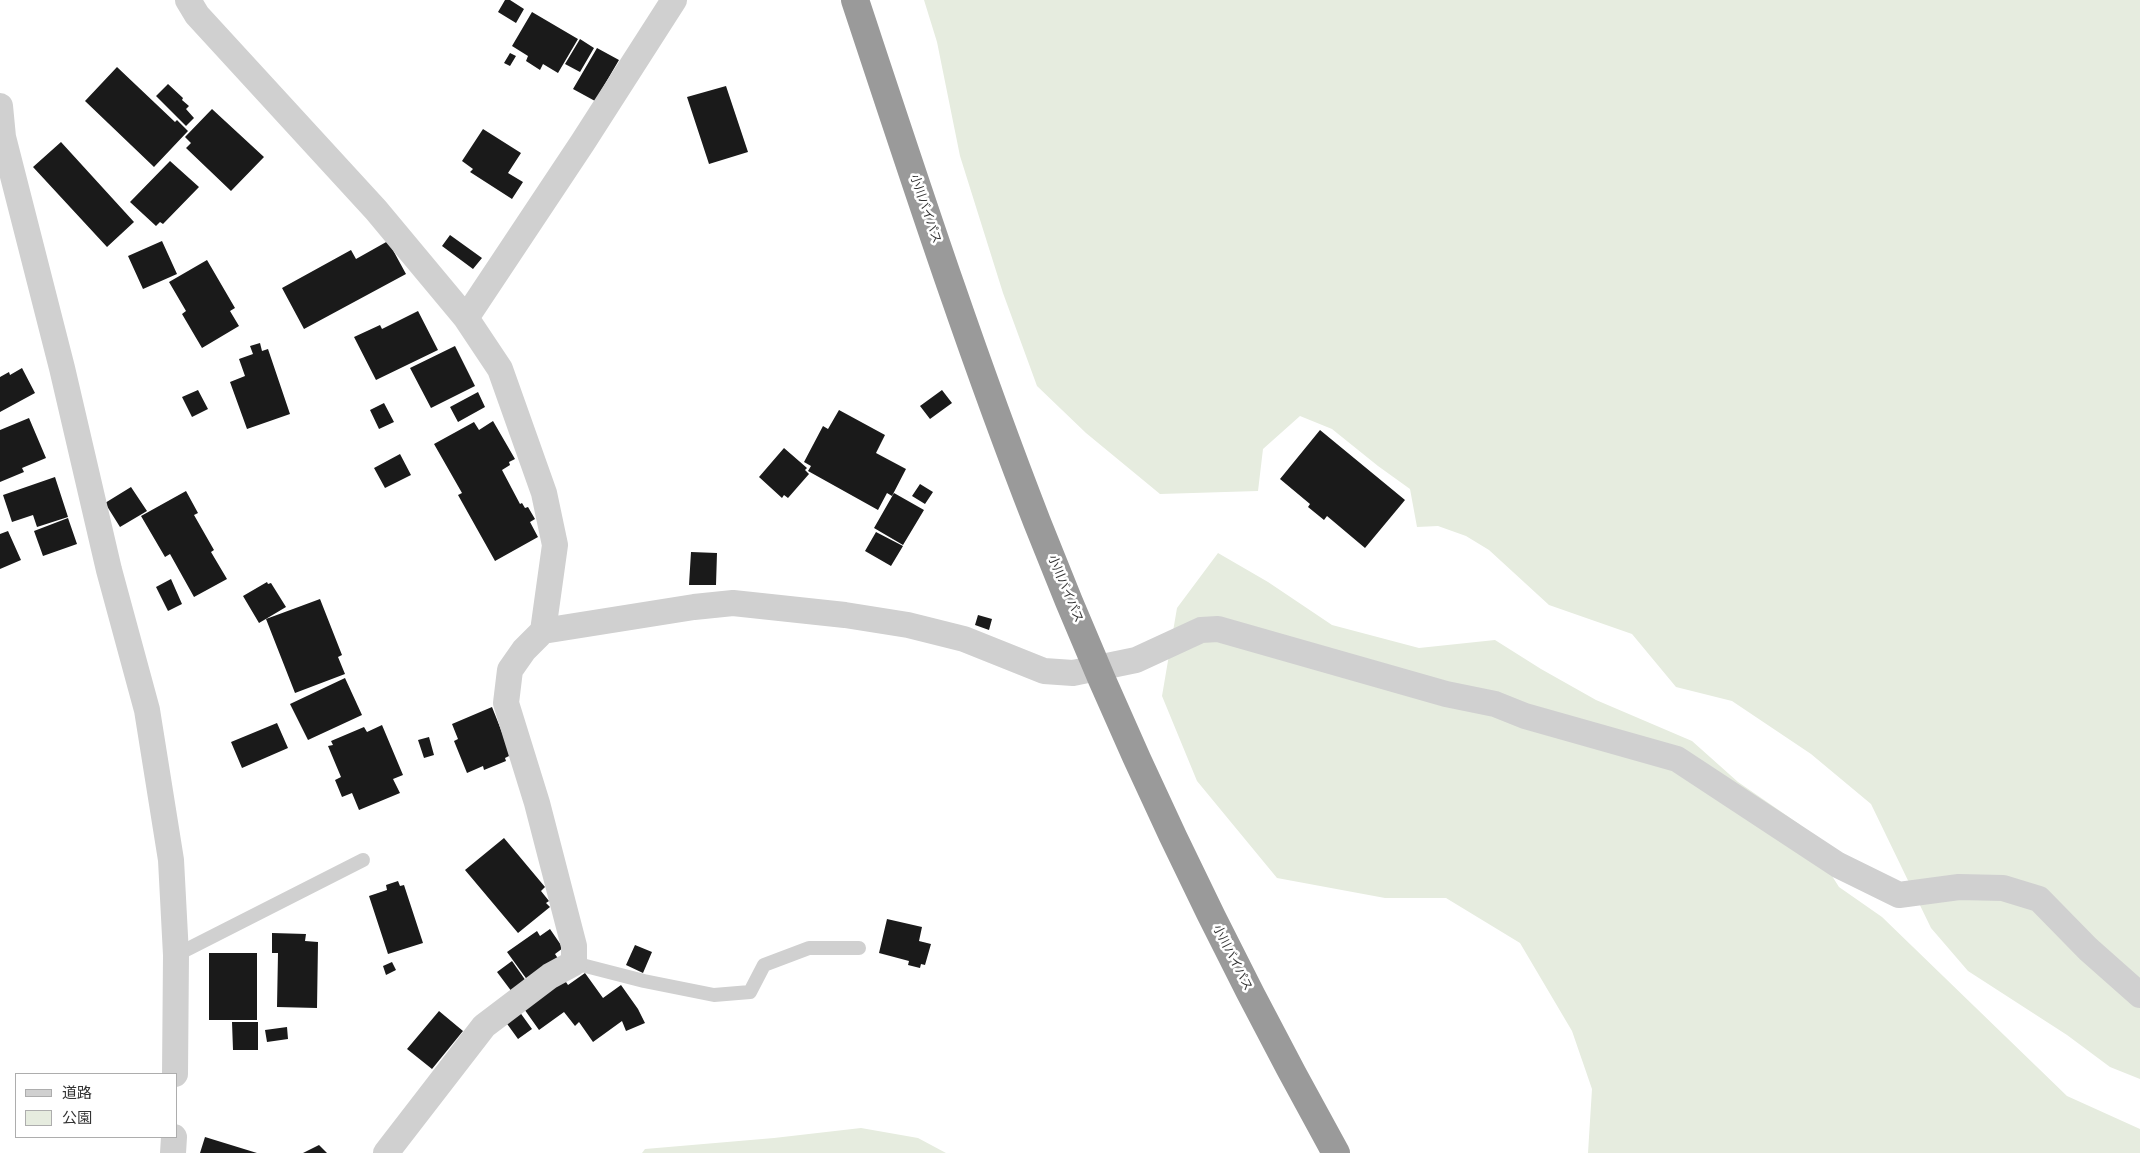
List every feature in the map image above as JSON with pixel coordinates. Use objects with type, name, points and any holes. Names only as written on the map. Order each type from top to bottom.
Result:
[{"type":"highway","name":"小川バイパス","points":[[854,0],[968,338],[1038,524],[1098,669],[1183,861],[1289,1068],[1336,1153]]},
{"type":"street","points":[[188,0],[197,15],[376,210],[466,318],[500,369],[544,492],[555,545],[543,631]]},
{"type":"street","points":[[466,318],[583,142],[674,0]]},
{"type":"street","points":[[0,106],[3,137],[64,377],[110,570],[147,710],[171,860],[176,955],[175,1073]]},
{"type":"street","points":[[386,1153],[484,1026],[550,976],[574,962],[574,946],[537,802],[506,703],[510,670],[524,650],[543,631],[694,606],[732,603],[845,615],[908,625],[964,639],[1044,671],[1073,673],[1136,660],[1201,630],[1218,629],[1446,694],[1495,704],[1524,716],[1677,759],[1838,865],[1899,895],[1959,887],[2002,888],[2038,899],[2088,949],[2140,995]]},
{"type":"street","points":[[173,1153],[174,1138]]},
{"type":"lane","points":[[176,955],[363,860]]},
{"type":"lane","points":[[574,962],[644,981],[714,995],[750,992],[764,965],[809,948],[859,948]]},
{"type":"green space","points":[[924,0],[2140,0],[2140,1079],[2110,1067],[2067,1035],[1968,971],[1931,928],[1871,804],[1811,754],[1732,701],[1676,687],[1632,634],[1549,605],[1489,550],[1466,536],[1438,526],[1417,527],[1410,489],[1332,429],[1300,416],[1263,449],[1258,491],[1160,494],[1086,433],[1037,386],[1003,293],[960,156],[937,42]]},
{"type":"green space","points":[[1218,553],[1268,582],[1332,625],[1419,648],[1495,640],[1596,700],[1692,741],[1738,782],[1799,824],[1839,887],[1882,917],[2067,1096],[2140,1129],[2140,1153],[1588,1153],[1592,1089],[1572,1031],[1520,943],[1446,898],[1385,898],[1277,878],[1197,781],[1162,696],[1177,608]]},
{"type":"green space","points":[[861,1128],[918,1138],[946,1153],[642,1153],[645,1149],[774,1138]]},
{"type":"building","points":[[505,0],[510,0],[524,9],[516,23],[498,12]]},
{"type":"building","points":[[532,12],[578,39],[558,73],[543,64],[540,70],[526,61],[528,56],[512,46]]},
{"type":"building","points":[[580,39],[594,48],[580,72],[565,64]]},
{"type":"building","points":[[597,48],[619,60],[595,101],[573,89]]},
{"type":"building","points":[[510,53],[516,56],[510,66],[504,63]]},
{"type":"building","points":[[117,67],[175,122],[177,120],[188,131],[154,167],[85,101]]},
{"type":"building","points":[[168,84],[189,106],[186,109],[194,118],[186,126],[156,96]]},
{"type":"building","points":[[726,86],[748,152],[709,164],[687,97]]},
{"type":"building","points":[[212,109],[264,157],[231,191],[186,148],[191,143],[185,137]]},
{"type":"building","points":[[483,129],[521,153],[508,173],[523,182],[512,199],[470,172],[473,169],[462,161]]},
{"type":"building","points":[[61,142],[134,222],[107,247],[33,167]]},
{"type":"building","points":[[170,161],[199,187],[163,224],[160,222],[156,226],[130,202]]},
{"type":"building","points":[[450,235],[482,258],[473,269],[442,246]]},
{"type":"building","points":[[162,241],[177,274],[143,289],[128,256]]},
{"type":"building","points":[[388,241],[406,274],[304,329],[282,288],[351,250],[356,259]]},
{"type":"building","points":[[207,260],[235,308],[230,311],[239,326],[202,348],[182,314],[186,311],[169,282]]},
{"type":"building","points":[[418,311],[438,350],[376,380],[354,337],[380,325],[382,329]]},
{"type":"building","points":[[260,343],[262,351],[268,349],[290,414],[247,429],[230,382],[245,376],[239,359],[253,354],[250,346]]},
{"type":"building","points":[[455,346],[475,386],[431,408],[410,368]]},
{"type":"building","points":[[22,368],[35,393],[0,412],[0,377],[9,372],[10,375]]},
{"type":"building","points":[[198,390],[208,409],[192,417],[182,397]]},
{"type":"building","points":[[942,390],[952,403],[930,419],[920,406]]},
{"type":"building","points":[[478,392],[485,407],[458,422],[450,407]]},
{"type":"building","points":[[384,403],[394,422],[379,429],[370,410]]},
{"type":"building","points":[[839,410],[885,435],[876,453],[906,469],[892,496],[887,493],[878,510],[808,471],[811,466],[804,462],[823,426],[828,429]]},
{"type":"building","points":[[29,418],[46,458],[22,468],[24,472],[0,482],[0,430]]},
{"type":"building","points":[[493,421],[515,459],[509,462],[510,465],[502,470],[520,504],[522,503],[525,508],[528,507],[535,519],[530,522],[538,537],[495,561],[458,495],[462,493],[434,444],[474,422],[479,430]]},
{"type":"building","points":[[1320,430],[1405,500],[1365,548],[1327,516],[1324,520],[1308,507],[1310,504],[1280,479]]},
{"type":"building","points":[[784,448],[807,468],[805,470],[809,474],[788,498],[784,495],[782,498],[759,477]]},
{"type":"building","points":[[400,454],[411,475],[385,488],[374,468]]},
{"type":"building","points":[[55,477],[68,517],[37,527],[33,515],[12,522],[3,495]]},
{"type":"building","points":[[920,484],[933,492],[925,504],[912,496]]},
{"type":"building","points":[[131,487],[147,511],[120,527],[105,503]]},
{"type":"building","points":[[186,491],[198,513],[194,515],[214,550],[211,552],[227,579],[194,597],[170,554],[165,557],[141,516]]},
{"type":"building","points":[[894,493],[924,510],[903,545],[874,528]]},
{"type":"building","points":[[68,518],[77,544],[43,556],[34,531]]},
{"type":"building","points":[[8,531],[21,560],[0,569],[0,534]]},
{"type":"building","points":[[876,532],[903,546],[891,566],[865,551]]},
{"type":"building","points":[[691,552],[717,553],[716,585],[689,585]]},
{"type":"building","points":[[171,579],[182,604],[168,611],[156,587]]},
{"type":"building","points":[[267,582],[268,584],[271,583],[286,607],[259,623],[243,596]]},
{"type":"building","points":[[320,599],[342,655],[338,657],[345,674],[295,693],[266,619]]},
{"type":"building","points":[[978,615],[992,619],[989,630],[975,625]]},
{"type":"building","points":[[345,678],[362,715],[308,740],[290,704]]},
{"type":"building","points":[[492,707],[511,755],[505,758],[506,761],[484,770],[483,766],[467,773],[454,741],[458,739],[452,724]]},
{"type":"building","points":[[277,723],[288,748],[242,768],[231,742]]},
{"type":"building","points":[[382,725],[403,775],[393,779],[400,793],[359,810],[352,793],[342,797],[335,780],[341,777],[328,746],[333,745],[331,741],[364,727],[367,732]]},
{"type":"building","points":[[429,737],[434,755],[424,758],[418,740]]},
{"type":"building","points":[[504,838],[545,887],[541,891],[549,901],[546,903],[550,907],[518,933],[465,870]]},
{"type":"building","points":[[398,881],[400,886],[404,885],[423,943],[388,954],[369,896],[387,890],[386,885]]},
{"type":"building","points":[[887,919],[922,927],[919,941],[931,944],[925,965],[921,964],[920,968],[908,965],[909,961],[879,953]]},
{"type":"building","points":[[550,929],[563,948],[555,954],[559,960],[528,981],[507,952],[537,931],[540,936]]},
{"type":"building","points":[[272,933],[306,934],[305,941],[318,942],[317,1008],[277,1007],[278,953],[272,953]]},
{"type":"building","points":[[635,945],[652,952],[643,973],[626,965]]},
{"type":"building","points":[[209,953],[257,953],[257,1020],[209,1020]]},
{"type":"building","points":[[512,961],[526,981],[512,992],[497,972]]},
{"type":"building","points":[[392,962],[396,970],[386,975],[383,966]]},
{"type":"building","points":[[585,973],[603,998],[621,985],[638,1009],[645,1023],[626,1031],[622,1021],[593,1042],[579,1022],[575,1026],[564,1012],[539,1030],[522,1006],[564,979],[568,985]]},
{"type":"building","points":[[439,1011],[463,1031],[432,1069],[407,1049]]},
{"type":"building","points":[[519,1011],[532,1029],[518,1039],[505,1021]]},
{"type":"building","points":[[232,1022],[258,1022],[258,1050],[233,1050]]},
{"type":"building","points":[[287,1027],[288,1039],[267,1042],[265,1030]]},
{"type":"building","points":[[205,1137],[257,1153],[200,1153]]},
{"type":"building","points":[[319,1145],[327,1153],[303,1153]]}]
